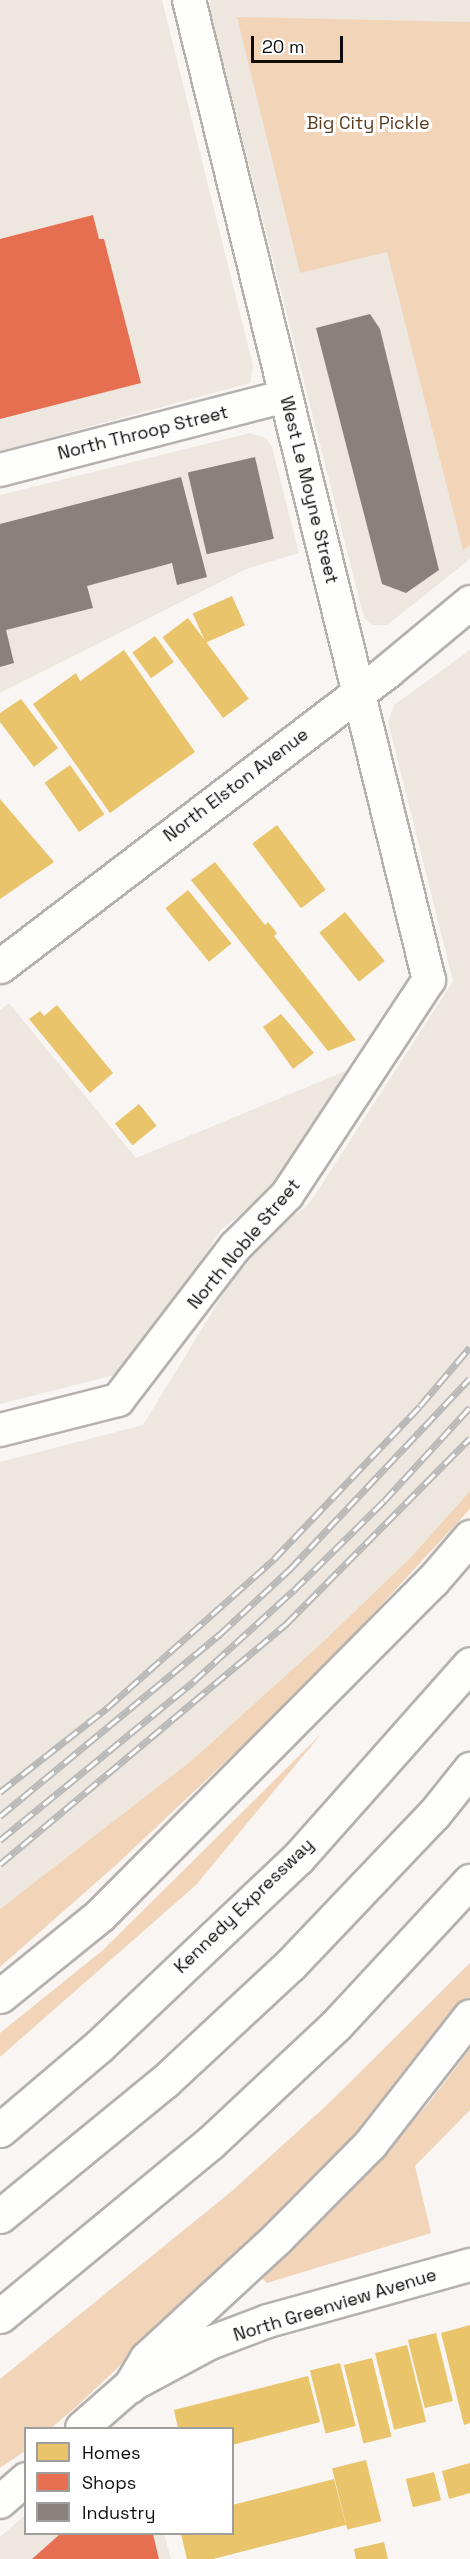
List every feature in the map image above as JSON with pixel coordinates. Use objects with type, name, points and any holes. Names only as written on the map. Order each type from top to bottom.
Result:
[{"type":"main road","name":"North Elston Avenue","points":[[0,966],[359,692],[470,602]]},
{"type":"main road","points":[[0,1996],[100,1915],[432,1580],[470,1537]]},
{"type":"main road","name":"Kennedy Expressway","points":[[0,2130],[99,2046],[298,1858],[470,1664]]},
{"type":"main road","points":[[0,2216],[164,2082],[290,1965],[434,1814],[470,1769]]},
{"type":"main road","points":[[7,2311],[219,2135],[336,2025],[470,1881]]},
{"type":"main road","points":[[130,2386],[146,2359],[278,2237],[370,2144],[470,2016]]},
{"type":"street","name":"West Le Moyne Street","points":[[189,0],[429,980]]},
{"type":"street","name":"North Throop Street","points":[[0,470],[286,396]]},
{"type":"street","name":"North Noble Street","points":[[0,1430],[118,1400],[236,1247],[287,1195],[429,980]]},
{"type":"street","name":"North Greenview Avenue","points":[[83,2427],[130,2386],[210,2343],[268,2321],[470,2265]]},
{"type":"street","points":[[0,2502],[24,2481]]},
{"type":"shaded area","points":[[0,0],[162,0],[253,366],[250,383],[0,451]]},
{"type":"shaded area","points":[[211,0],[470,0],[470,559],[387,625],[373,625],[364,618],[209,7]]},
{"type":"shaded area","points":[[250,433],[266,438],[272,447],[299,553],[246,569],[0,693],[0,495]]},
{"type":"shaded area","points":[[470,650],[470,1491],[410,1558],[326,1639],[191,1761],[0,1909],[0,1462],[143,1425],[252,1247],[309,1204],[453,981],[388,722],[394,705]]},
{"type":"shaded area","points":[[9,1003],[136,1158],[360,1065],[278,1183],[221,1230],[134,1367],[119,1374],[0,1404],[0,1010]]},
{"type":"shaded area","points":[[24,2516],[24,2535],[164,2535],[171,2559],[0,2559],[0,2537]]},
{"type":"green space","name":"Big City Pickle","points":[[237,17],[470,22],[470,545],[463,550],[387,252],[300,273]]},
{"type":"green space","points":[[470,1491],[470,1509],[307,1685],[116,1865],[0,1967],[0,1909],[191,1761],[326,1639],[410,1558]]},
{"type":"green space","points":[[322,1733],[196,1885],[0,2057],[0,2033],[103,1950]]},
{"type":"green space","points":[[470,1963],[470,1997],[417,2067],[347,2145],[248,2245],[76,2407],[52,2427],[24,2427],[24,2452],[0,2468],[0,2379],[232,2191],[327,2105]]},
{"type":"green space","points":[[470,2049],[470,2110],[415,2166],[431,2233],[267,2283],[262,2278],[359,2180],[428,2104]]},
{"type":"building: Homes","points":[[232,596],[245,625],[206,643],[193,613]]},
{"type":"building: Homes","points":[[188,618],[249,699],[223,718],[162,637]]},
{"type":"building: Homes","points":[[155,636],[174,662],[151,678],[132,652]]},
{"type":"building: Homes","points":[[124,650],[195,752],[110,813],[33,704],[76,673],[80,681]]},
{"type":"building: Homes","points":[[21,699],[58,748],[34,767],[0,722],[0,713]]},
{"type":"building: Homes","points":[[70,765],[104,814],[79,832],[45,783]]},
{"type":"building: Homes","points":[[0,799],[54,862],[0,899]]},
{"type":"building: Homes","points":[[277,825],[326,890],[301,908],[252,844]]},
{"type":"building: Homes","points":[[215,862],[265,925],[268,922],[277,933],[274,936],[356,1040],[328,1051],[191,880]]},
{"type":"building: Homes","points":[[188,890],[231,944],[209,962],[165,908]]},
{"type":"building: Homes","points":[[345,912],[385,961],[359,982],[319,933]]},
{"type":"building: Homes","points":[[57,1005],[113,1073],[90,1093],[29,1019],[40,1011],[44,1016]]},
{"type":"building: Homes","points":[[281,1014],[314,1053],[293,1069],[263,1027]]},
{"type":"building: Homes","points":[[139,1104],[157,1126],[133,1145],[115,1124]]},
{"type":"building: Homes","points":[[470,2325],[470,2423],[464,2425],[441,2333]]},
{"type":"building: Homes","points":[[436,2333],[453,2401],[425,2408],[408,2340]]},
{"type":"building: Homes","points":[[407,2345],[426,2422],[394,2430],[375,2353]]},
{"type":"building: Homes","points":[[372,2358],[392,2437],[363,2444],[344,2365]]},
{"type":"building: Homes","points":[[340,2363],[356,2426],[326,2434],[310,2370]]},
{"type":"building: Homes","points":[[308,2376],[320,2422],[234,2444],[234,2427],[178,2427],[174,2410]]},
{"type":"building: Homes","points":[[366,2460],[381,2521],[347,2530],[332,2468]]},
{"type":"building: Homes","points":[[470,2463],[470,2493],[449,2499],[442,2471]]},
{"type":"building: Homes","points":[[434,2472],[441,2500],[413,2507],[406,2479]]},
{"type":"building: Homes","points":[[334,2479],[346,2525],[213,2559],[187,2559],[181,2535],[234,2535],[234,2504]]},
{"type":"building: Homes","points":[[384,2542],[388,2559],[356,2559],[354,2549]]},
{"type":"building: Shops","points":[[93,215],[99,239],[104,239],[141,383],[0,419],[0,239]]},
{"type":"building: Shops","points":[[59,2535],[153,2535],[159,2559],[32,2559]]},
{"type":"building: Industry","points":[[370,314],[380,329],[439,570],[406,593],[382,584],[316,328]]},
{"type":"building: Industry","points":[[255,457],[274,539],[207,554],[188,473]]},
{"type":"building: Industry","points":[[181,477],[207,577],[177,585],[172,563],[87,586],[93,608],[6,630],[14,663],[0,667],[0,524]]},
{"type":"railway","points":[[0,1792],[107,1708],[274,1559],[420,1406],[470,1347]]},
{"type":"railway","points":[[0,1816],[220,1634],[290,1569],[470,1378]]},
{"type":"railway","points":[[0,1840],[194,1681],[294,1590],[384,1501],[470,1407]]},
{"type":"railway","points":[[0,1864],[287,1623],[470,1438]]}]
